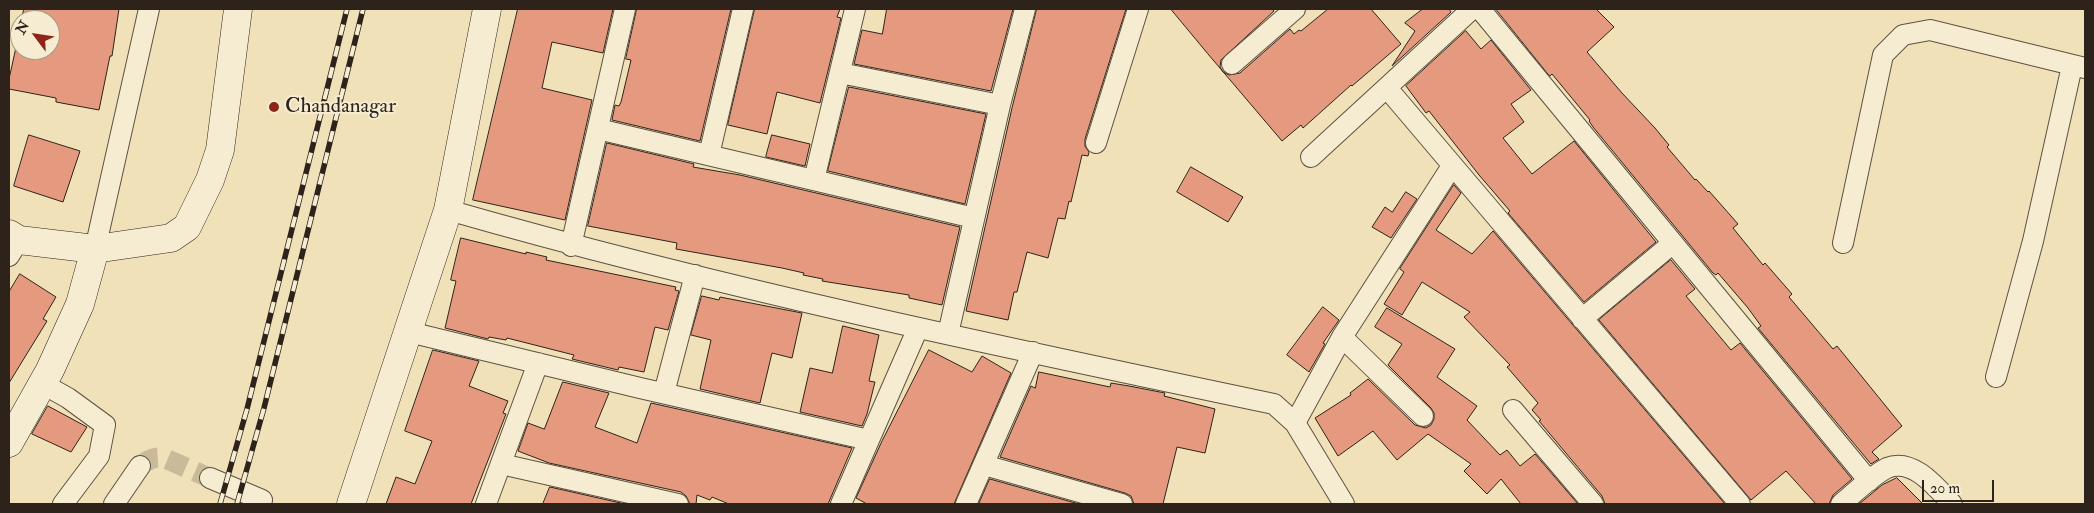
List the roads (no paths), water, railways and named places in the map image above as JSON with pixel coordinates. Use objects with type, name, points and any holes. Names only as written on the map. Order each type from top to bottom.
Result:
[{"type":"street","points":[[9,443],[43,384],[80,304],[96,249],[149,9]]},
{"type":"street","points":[[12,243],[96,249],[171,238],[187,226],[210,180],[220,150],[238,9]]},
{"type":"street","points":[[351,504],[448,210],[487,9]]},
{"type":"street","points":[[571,246],[626,9]]},
{"type":"street","points":[[709,155],[743,9]]},
{"type":"street","points":[[814,180],[855,9]]},
{"type":"street","points":[[948,334],[1000,105],[1025,9]]},
{"type":"street","points":[[1096,143],[1138,9]]},
{"type":"street","points":[[1232,64],[1295,9]]},
{"type":"street","points":[[1311,157],[1472,9]]},
{"type":"street","points":[[1480,9],[1869,481]]},
{"type":"street","points":[[1843,243],[1883,55],[1903,35],[1930,30],[2079,67],[1996,377]]},
{"type":"street","points":[[840,73],[1000,105]]},
{"type":"street","points":[[1387,88],[1740,504]]},
{"type":"street","points":[[598,129],[974,218]]},
{"type":"street","points":[[1294,424],[1342,337],[1452,166]]},
{"type":"street","points":[[448,210],[571,246],[918,328],[1274,404],[1294,424],[1344,504]]},
{"type":"street","points":[[1582,319],[1673,243]]},
{"type":"street","points":[[664,393],[695,275]]},
{"type":"street","points":[[841,504],[918,328]]},
{"type":"street","points":[[409,332],[869,440]]},
{"type":"street","points":[[1342,337],[1422,416]]},
{"type":"street","points":[[966,504],[1033,352]]},
{"type":"street","points":[[486,504],[538,363]]},
{"type":"street","points":[[43,384],[68,398],[104,425],[103,439],[98,456],[63,504]]},
{"type":"street","points":[[1514,410],[1593,504]]},
{"type":"street","points":[[501,464],[600,496],[678,504]]},
{"type":"street","points":[[984,465],[1122,504]]},
{"type":"street","points":[[114,504],[140,466]]},
{"type":"street","points":[[1841,504],[1888,468],[1906,467],[1929,480],[1952,504]]},
{"type":"street","points":[[210,478],[262,500]]},
{"type":"tunnel","points":[[140,466],[151,459],[164,458],[210,478]]},
{"type":"railway","points":[[220,504],[247,409],[347,9]]},
{"type":"railway","points":[[237,504],[264,408],[363,9]]},
{"type":"place","name":"Chandanagar","points":[[274,107]]}]
